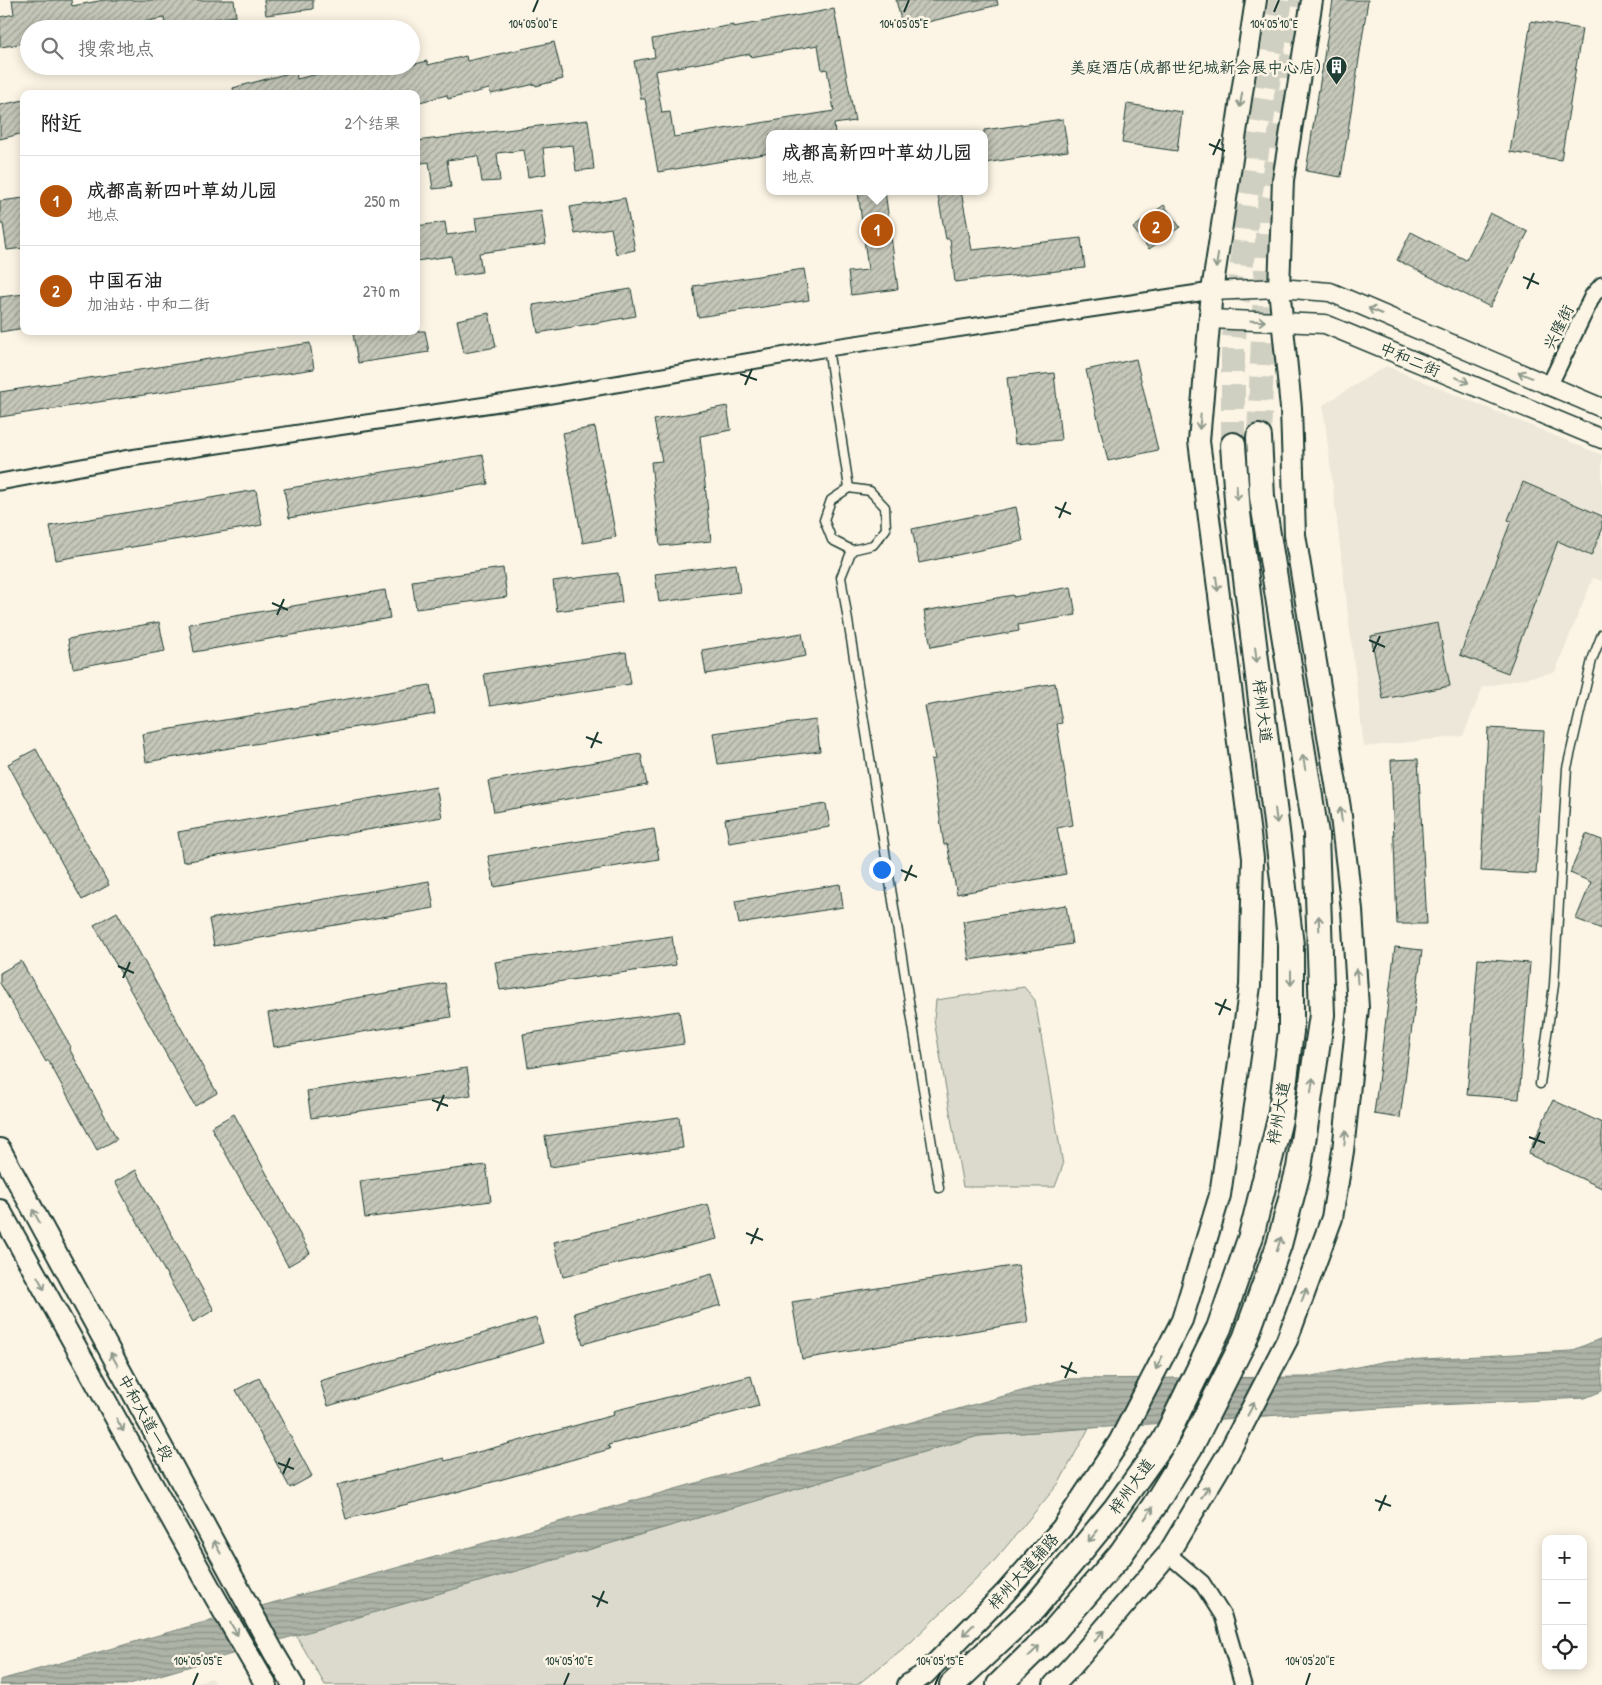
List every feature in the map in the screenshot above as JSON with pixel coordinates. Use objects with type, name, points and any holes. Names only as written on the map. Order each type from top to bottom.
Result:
[{"type":"highway","name":"梓州大道","points":[[999,1685],[1053,1632],[1120,1555],[1192,1446],[1245,1339],[1279,1244],[1299,1168],[1322,1015],[1316,834],[1262,497],[1259,437]]},
{"type":"highway","name":"梓州大道","points":[[952,1685],[1034,1608],[1116,1508],[1164,1440],[1219,1328],[1251,1236],[1280,1119],[1291,1031],[1291,945],[1238,513],[1233,445]]},
{"type":"main road","name":"梓州大道辅路","points":[[908,1685],[925,1674],[1005,1593],[1062,1528],[1119,1442],[1182,1320],[1220,1194],[1250,986],[1253,858],[1199,441],[1212,291],[1256,0]]},
{"type":"main road","points":[[1054,1685],[1073,1666],[1168,1554],[1229,1452],[1287,1340],[1332,1218],[1344,1151],[1358,1008],[1352,910],[1340,808],[1295,535],[1291,408],[1278,288],[1283,180],[1312,0]]},
{"type":"main road","name":"中和大道一段","points":[[0,1150],[274,1653],[294,1685]]},
{"type":"main road","name":"中和大道一段","points":[[0,1210],[260,1677]]},
{"type":"street","name":"兴隆街","points":[[1549,386],[1593,295],[1602,285]]},
{"type":"street","name":"中和二街","points":[[1212,291],[1278,288],[1330,292],[1602,408]]},
{"type":"street","points":[[0,482],[124,459],[533,398],[828,348],[1212,291]]},
{"type":"street","name":"中和二街","points":[[1210,319],[1325,324],[1602,439]]},
{"type":"street","points":[[1168,1554],[1202,1583],[1223,1616],[1243,1685]]},
{"type":"lane","points":[[828,348],[849,488]]},
{"type":"lane","points":[[849,488],[870,491],[885,507],[886,528],[873,545],[852,550],[832,540],[824,520],[831,500],[849,488]]},
{"type":"lane","points":[[852,550],[841,577],[939,1188]]},
{"type":"lane","points":[[1540,1084],[1554,985],[1567,768],[1592,660],[1602,634]]},
{"type":"shaded area","points":[[1386,366],[1602,455],[1602,581],[1593,578],[1555,672],[1483,687],[1463,736],[1364,747],[1323,405]]},
{"type":"shaded area","points":[[1024,987],[1035,1000],[1063,1165],[1055,1187],[963,1187],[934,1020],[936,1000]]},
{"type":"shaded area","points":[[1602,1338],[1602,1391],[1585,1398],[1395,1407],[978,1436],[126,1685],[0,1685],[0,1680],[1064,1379],[1307,1377],[1387,1361],[1571,1351]]},
{"type":"shaded area","points":[[1089,1428],[1059,1483],[995,1560],[910,1643],[857,1685],[325,1685],[296,1635],[978,1436]]},
{"type":"shaded area","points":[[212,1678],[216,1685],[187,1685]]},
{"type":"building","points":[[12,0],[71,0],[72,6],[104,0],[234,0],[236,16],[204,20],[164,20],[164,18],[153,20],[20,20],[20,44],[0,47],[0,17],[14,14]]},
{"type":"building","points":[[264,0],[313,0],[313,9],[266,15]]},
{"type":"building","points":[[896,0],[997,0],[998,5],[903,28]]},
{"type":"building","name":"美庭酒店(成都世纪城新会展中心店)","points":[[1333,0],[1368,0],[1341,177],[1306,171]]},
{"type":"building","points":[[834,9],[855,121],[834,124],[835,130],[766,130],[766,154],[658,172],[645,99],[641,99],[634,61],[655,57],[652,39],[733,25],[733,27]],"holes":[[[818,45],[822,70],[827,69],[834,111],[674,137],[670,112],[662,113],[655,71],[750,54],[751,57]]]},
{"type":"building","points":[[1531,21],[1582,29],[1561,160],[1510,152]]},
{"type":"building","points":[[554,42],[563,79],[491,94],[489,89],[448,99],[447,95],[420,102],[420,90],[233,90],[233,88],[281,75],[296,75],[297,79],[313,75],[420,75],[420,63],[427,61],[428,65],[466,56],[467,61]]},
{"type":"building","points":[[20,101],[20,134],[0,139],[0,105]]},
{"type":"building","points":[[1127,104],[1182,112],[1177,151],[1122,143]]},
{"type":"building","points":[[1063,119],[1068,151],[988,162],[988,130],[984,130]]},
{"type":"building","points":[[588,120],[594,169],[576,171],[573,145],[543,148],[546,174],[528,177],[524,150],[497,153],[500,181],[482,182],[478,156],[447,160],[451,187],[433,189],[429,162],[420,163],[420,141]]},
{"type":"building","points":[[859,195],[886,195],[898,289],[851,295],[848,272],[868,270]]},
{"type":"building","points":[[938,195],[962,195],[972,250],[1081,238],[1085,268],[955,282],[950,239],[946,239]]},
{"type":"building","points":[[20,198],[20,248],[7,250],[3,224],[0,224],[0,201]]},
{"type":"building","points":[[625,198],[635,250],[616,254],[611,228],[575,234],[570,207]]},
{"type":"building","points":[[1164,205],[1180,227],[1149,249],[1133,228]]},
{"type":"building","points":[[541,210],[546,244],[479,253],[482,272],[454,276],[451,256],[420,260],[420,225],[445,222],[447,235],[477,231],[475,218]]},
{"type":"building","points":[[1490,213],[1528,232],[1490,307],[1397,260],[1411,232],[1466,260]]},
{"type":"building","points":[[804,269],[809,300],[698,317],[693,286]]},
{"type":"building","points":[[631,289],[636,316],[538,333],[533,305]]},
{"type":"building","points":[[20,294],[20,329],[0,332],[0,297]]},
{"type":"building","points":[[489,313],[496,347],[464,353],[457,320]]},
{"type":"building","points":[[420,331],[425,331],[429,352],[358,363],[353,335],[420,335]]},
{"type":"building","points":[[310,343],[314,369],[0,417],[0,392]]},
{"type":"building","points":[[1136,359],[1158,450],[1108,461],[1086,370]]},
{"type":"building","points":[[1054,373],[1061,440],[1015,444],[1007,378]]},
{"type":"building","points":[[727,406],[731,430],[700,436],[711,541],[660,546],[651,462],[662,461],[654,420]]},
{"type":"building","points":[[595,427],[616,537],[583,543],[562,433]]},
{"type":"building","points":[[483,455],[488,484],[289,518],[284,489]]},
{"type":"building","points":[[1523,482],[1602,516],[1602,530],[1591,556],[1558,541],[1508,673],[1460,655],[1511,521],[1508,520]]},
{"type":"building","points":[[256,490],[262,525],[56,560],[50,526]]},
{"type":"building","points":[[1016,507],[1023,541],[919,563],[912,529]]},
{"type":"building","points":[[736,564],[740,592],[659,602],[655,574]]},
{"type":"building","points":[[503,568],[507,597],[416,609],[412,581]]},
{"type":"building","points":[[618,573],[622,602],[557,611],[553,581]]},
{"type":"building","points":[[1071,587],[1076,615],[1018,625],[1019,631],[931,647],[924,611]]},
{"type":"building","points":[[385,590],[390,618],[194,652],[189,624]]},
{"type":"building","points":[[159,622],[165,651],[73,668],[68,639]]},
{"type":"building","points":[[1438,623],[1450,686],[1383,699],[1371,636]]},
{"type":"building","points":[[802,633],[806,656],[706,674],[702,650]]},
{"type":"building","points":[[626,652],[631,684],[490,706],[484,674]]},
{"type":"building","points":[[1055,683],[1062,723],[1057,724],[1073,825],[1057,828],[1066,874],[957,894],[947,844],[944,845],[931,760],[935,759],[925,706]]},
{"type":"building","points":[[430,685],[435,714],[146,762],[142,734]]},
{"type":"building","points":[[816,720],[820,751],[718,764],[713,733]]},
{"type":"building","points":[[1488,728],[1544,731],[1536,874],[1481,871]]},
{"type":"building","points":[[36,749],[109,885],[82,900],[8,764]]},
{"type":"building","points":[[641,754],[647,785],[494,812],[488,781]]},
{"type":"building","points":[[1418,759],[1427,924],[1397,924],[1391,760]]},
{"type":"building","points":[[436,787],[442,817],[183,862],[178,832]]},
{"type":"building","points":[[826,804],[830,827],[729,843],[725,819]]},
{"type":"building","points":[[654,829],[659,859],[494,887],[488,856]]},
{"type":"building","points":[[1586,834],[1602,840],[1602,929],[1576,919],[1591,882],[1570,873]]},
{"type":"building","points":[[429,881],[434,908],[214,946],[209,919]]},
{"type":"building","points":[[840,884],[843,907],[739,924],[735,901]]},
{"type":"building","points":[[1066,905],[1072,944],[969,960],[963,921]]},
{"type":"building","points":[[117,912],[217,1093],[195,1106],[94,925]]},
{"type":"building","points":[[672,936],[676,965],[500,990],[495,962]]},
{"type":"building","points":[[1395,947],[1422,950],[1400,1118],[1374,1114]]},
{"type":"building","points":[[1478,959],[1530,963],[1519,1099],[1467,1095]]},
{"type":"building","points":[[21,961],[71,1047],[69,1048],[117,1139],[97,1150],[48,1060],[46,1062],[0,983],[0,973]]},
{"type":"building","points":[[445,983],[451,1017],[274,1047],[268,1013]]},
{"type":"building","points":[[679,1011],[684,1044],[528,1067],[523,1034]]},
{"type":"building","points":[[467,1068],[471,1095],[311,1118],[307,1091]]},
{"type":"building","points":[[1553,1100],[1602,1123],[1602,1188],[1528,1154]]},
{"type":"building","points":[[234,1114],[310,1253],[288,1266],[211,1127]]},
{"type":"building","points":[[679,1117],[683,1148],[550,1167],[545,1136]]},
{"type":"building","points":[[486,1165],[491,1201],[365,1218],[360,1181]]},
{"type":"building","points":[[136,1170],[214,1310],[193,1322],[115,1182]]},
{"type":"building","points":[[708,1204],[717,1239],[563,1277],[554,1242]]},
{"type":"building","points":[[1018,1265],[1028,1322],[802,1359],[792,1302]]},
{"type":"building","points":[[712,1274],[721,1305],[583,1344],[574,1313]]},
{"type":"building","points":[[536,1318],[543,1343],[328,1406],[320,1381]]},
{"type":"building","points":[[751,1376],[759,1406],[608,1445],[610,1449],[453,1493],[346,1519],[337,1485],[444,1458],[445,1461],[614,1415],[613,1411]]},
{"type":"building","points":[[259,1378],[312,1476],[290,1488],[236,1390]]},
{"type":"tunnel","points":[[1233,445],[1233,347],[1247,216],[1281,0]]},
{"type":"tunnel","points":[[1259,437],[1268,212],[1301,0]]},
{"type":"place","name":"美庭酒店(成都世纪城新会展中心店)","points":[[1337,86]]},
{"type":"place","name":"中国石油","points":[[1156,227]]},
{"type":"place","name":"成都高新四叶草幼儿园","points":[[877,230]]}]
